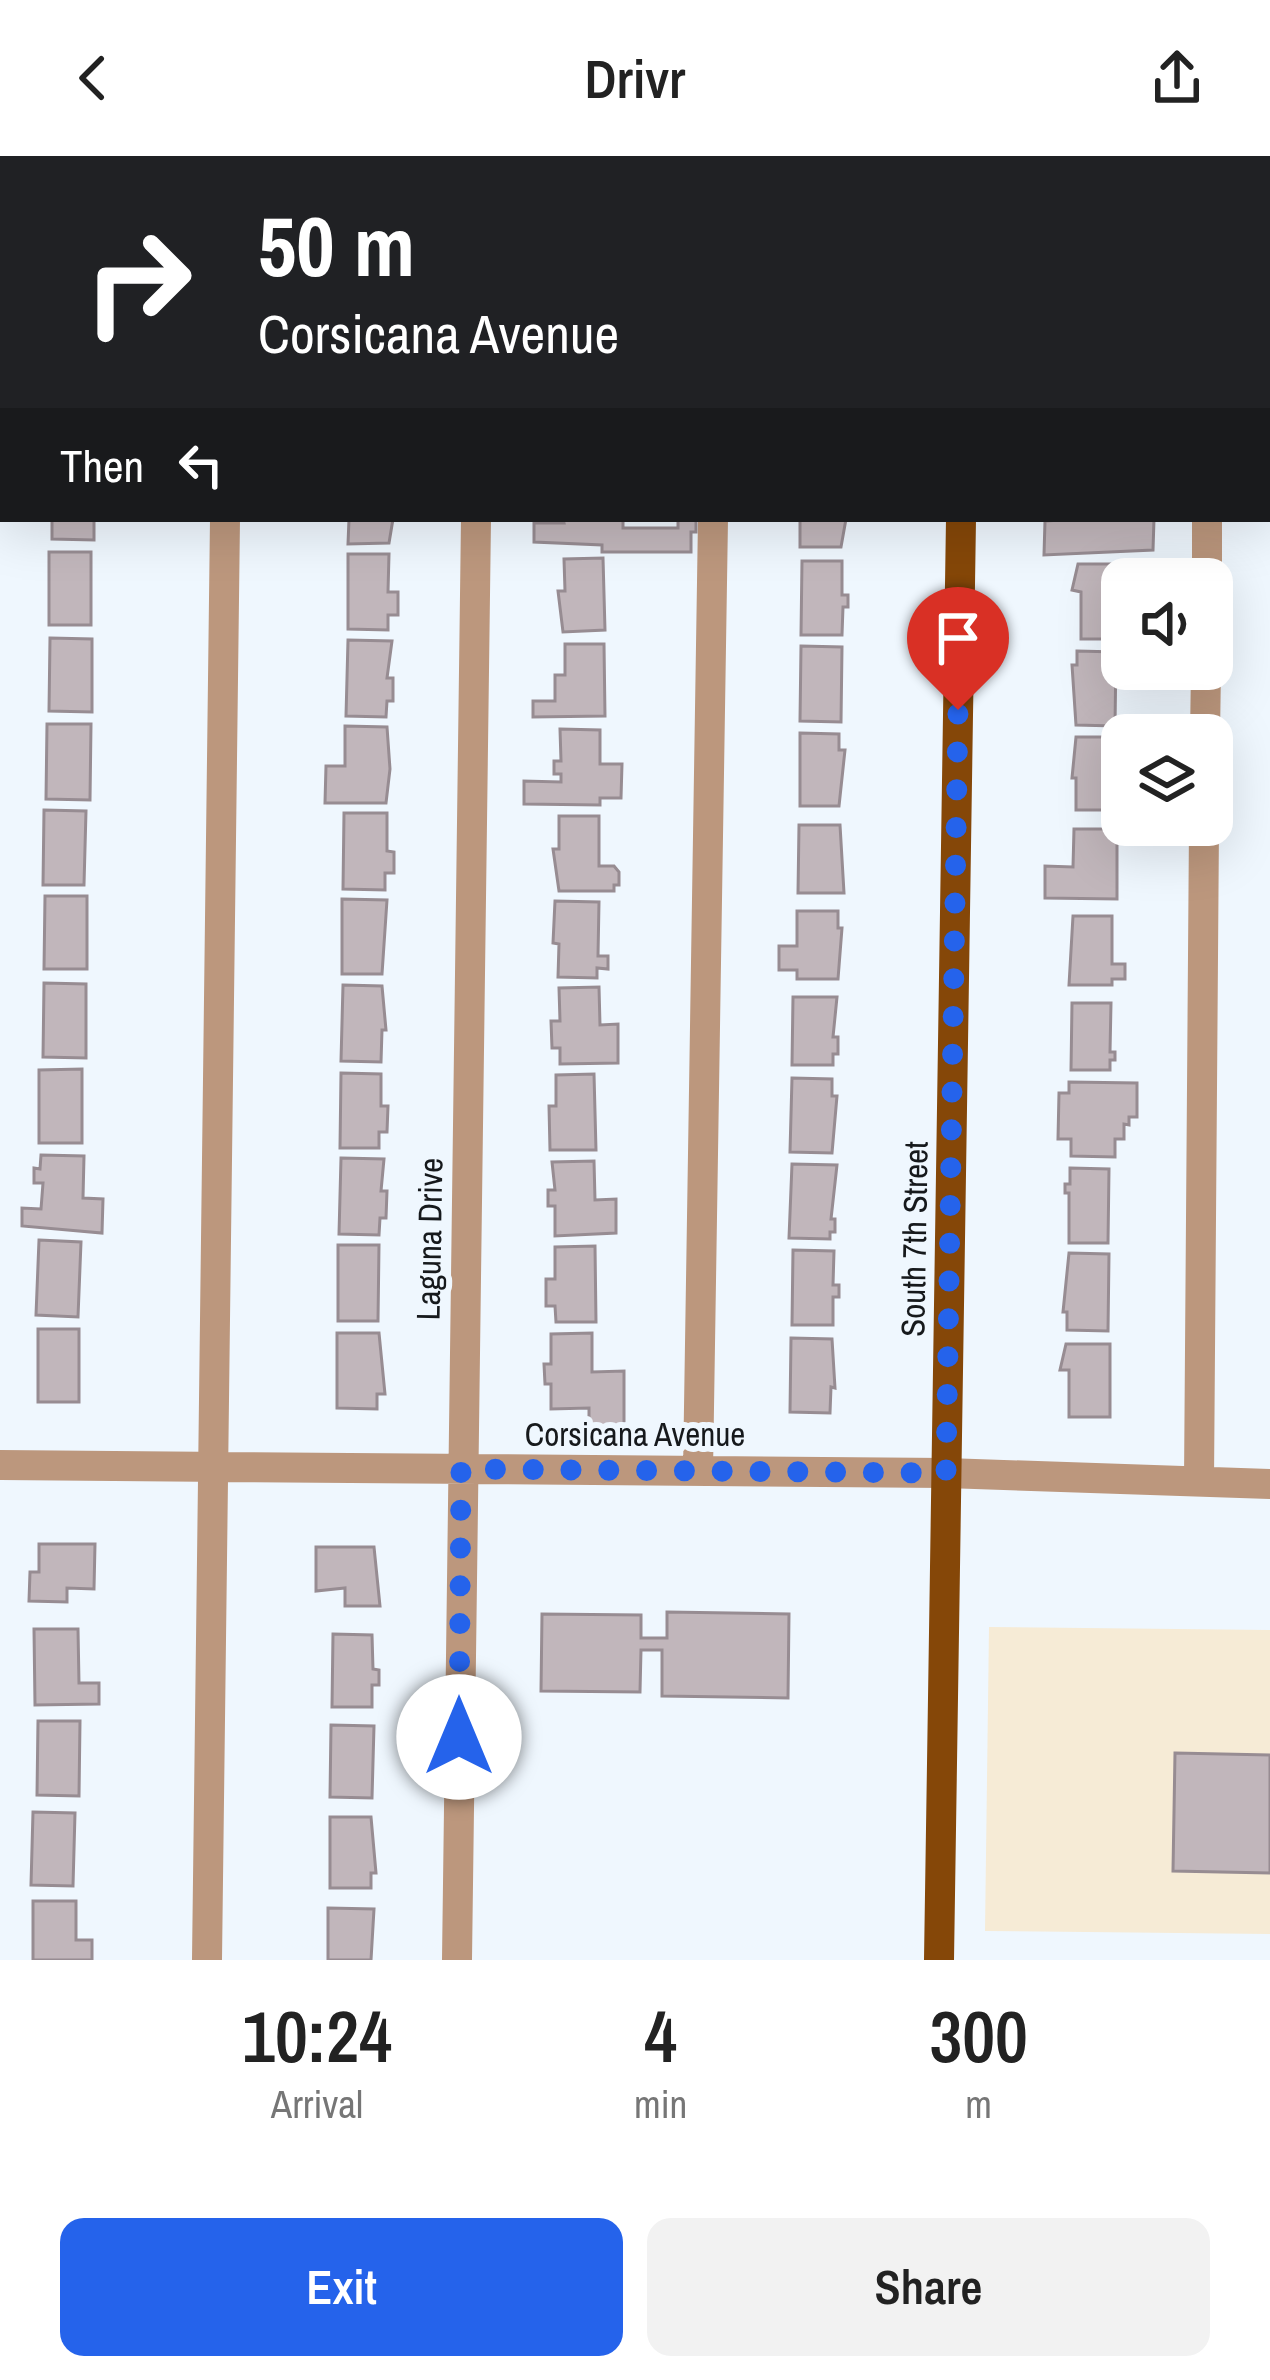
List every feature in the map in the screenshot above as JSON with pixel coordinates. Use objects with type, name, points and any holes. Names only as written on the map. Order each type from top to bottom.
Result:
[{"type":"main road","name":"South 7th Street","points":[[939,1960],[961,522]]},
{"type":"street","points":[[207,1960],[225,522]]},
{"type":"street","name":"Laguna Drive","points":[[457,1960],[476,522]]},
{"type":"street","points":[[698,1471],[713,522]]},
{"type":"street","points":[[1207,522],[1207,558]]},
{"type":"street","points":[[1198,1481],[1204,846]]},
{"type":"street","name":"Corsicana Avenue","points":[[0,1466],[946,1473],[1270,1484]]},
{"type":"shaded area","points":[[989,1627],[1270,1630],[1270,1934],[985,1931]]},
{"type":"building","points":[[52,522],[94,522],[94,540],[52,539]]},
{"type":"building","points":[[349,522],[392,522],[389,543],[348,544]]},
{"type":"building","points":[[678,522],[696,522],[696,532],[691,532],[691,552],[602,552],[602,545],[534,542],[534,523],[678,528]]},
{"type":"building","points":[[800,522],[845,522],[841,547],[800,547]]},
{"type":"building","points":[[1045,522],[1154,522],[1153,550],[1044,555]]},
{"type":"building","points":[[49,552],[91,552],[91,625],[49,625]]},
{"type":"building","points":[[348,554],[389,554],[388,592],[398,592],[398,615],[388,615],[388,630],[348,629]]},
{"type":"building","points":[[603,558],[605,630],[563,632],[558,591],[565,591],[564,559]]},
{"type":"building","points":[[802,561],[842,561],[842,595],[848,595],[848,607],[843,607],[842,635],[801,635]]},
{"type":"building","points":[[1078,564],[1101,564],[1101,639],[1081,639],[1081,592],[1072,590]]},
{"type":"building","points":[[50,638],[92,639],[92,712],[49,711]]},
{"type":"building","points":[[348,640],[392,641],[387,678],[393,678],[393,701],[387,701],[386,717],[346,716]]},
{"type":"building","points":[[565,644],[604,644],[605,716],[533,717],[533,701],[555,701],[555,675],[565,675]]},
{"type":"building","points":[[801,646],[842,647],[841,722],[800,721]]},
{"type":"building","points":[[1077,651],[1101,652],[1101,690],[1115,690],[1115,714],[1101,714],[1101,726],[1076,725],[1072,665],[1077,665]]},
{"type":"building","points":[[47,724],[91,724],[90,800],[46,799]]},
{"type":"building","points":[[345,726],[387,727],[386,803],[325,803],[326,766],[345,766]]},
{"type":"building","points":[[560,729],[600,730],[600,764],[622,764],[621,798],[600,798],[600,805],[524,804],[524,781],[561,782],[561,774],[554,774],[554,761],[561,761]]},
{"type":"building","points":[[800,733],[839,734],[839,750],[845,750],[839,806],[800,806]]},
{"type":"building","points":[[1076,737],[1101,737],[1101,810],[1076,810],[1076,778],[1072,778]]},
{"type":"building","points":[[44,810],[86,811],[84,885],[43,885]]},
{"type":"building","points":[[344,813],[387,813],[387,851],[394,852],[394,873],[385,873],[385,890],[343,889]]},
{"type":"building","points":[[559,816],[599,816],[599,866],[614,866],[619,872],[614,891],[559,891],[553,849],[559,849]]},
{"type":"building","points":[[799,825],[840,825],[844,893],[798,893]]},
{"type":"building","points":[[1074,829],[1101,829],[1101,846],[1117,846],[1117,899],[1045,898],[1045,866],[1073,867]]},
{"type":"building","points":[[45,896],[87,896],[87,969],[44,969]]},
{"type":"building","points":[[342,899],[387,900],[382,974],[342,974]]},
{"type":"building","points":[[555,901],[599,902],[598,956],[608,956],[608,969],[597,968],[597,978],[558,977],[559,944],[553,943]]},
{"type":"building","points":[[797,911],[838,911],[838,928],[842,928],[838,979],[797,979],[797,970],[779,970],[779,946],[797,946]]},
{"type":"building","points":[[1073,916],[1112,916],[1112,964],[1125,964],[1125,979],[1112,979],[1112,985],[1069,985]]},
{"type":"building","points":[[44,983],[86,984],[86,1058],[43,1057]]},
{"type":"building","points":[[343,985],[382,986],[386,1030],[382,1030],[381,1062],[341,1061]]},
{"type":"building","points":[[599,987],[600,1025],[618,1024],[618,1063],[560,1064],[560,1048],[552,1048],[551,1021],[560,1021],[559,988]]},
{"type":"building","points":[[793,997],[837,997],[833,1037],[838,1037],[838,1054],[833,1054],[833,1065],[792,1065]]},
{"type":"building","points":[[1072,1003],[1111,1003],[1110,1052],[1115,1052],[1115,1060],[1110,1060],[1110,1070],[1071,1070]]},
{"type":"building","points":[[82,1069],[82,1143],[39,1143],[39,1070]]},
{"type":"building","points":[[341,1073],[381,1074],[381,1106],[388,1106],[387,1132],[379,1132],[379,1148],[340,1148]]},
{"type":"building","points":[[594,1074],[596,1150],[550,1150],[549,1106],[556,1106],[556,1075]]},
{"type":"building","points":[[792,1078],[832,1079],[832,1096],[837,1096],[832,1153],[790,1152]]},
{"type":"building","points":[[1069,1082],[1137,1083],[1137,1117],[1129,1117],[1129,1125],[1124,1124],[1124,1139],[1115,1139],[1115,1157],[1071,1156],[1071,1139],[1058,1139],[1059,1093],[1069,1093]]},
{"type":"building","points":[[41,1155],[84,1156],[83,1198],[103,1199],[102,1233],[22,1226],[22,1208],[41,1209],[43,1183],[34,1183],[34,1168],[40,1169]]},
{"type":"building","points":[[341,1158],[384,1159],[381,1191],[387,1191],[386,1218],[380,1218],[379,1235],[339,1234]]},
{"type":"building","points":[[594,1161],[595,1200],[616,1199],[616,1233],[555,1236],[555,1206],[548,1206],[548,1190],[555,1190],[552,1162]]},
{"type":"building","points":[[792,1164],[837,1165],[831,1219],[835,1219],[835,1232],[830,1232],[830,1239],[789,1238]]},
{"type":"building","points":[[1070,1168],[1109,1169],[1108,1243],[1069,1243],[1065,1184],[1070,1184]]},
{"type":"building","points":[[39,1240],[81,1242],[78,1317],[36,1315]]},
{"type":"building","points":[[338,1245],[379,1245],[378,1321],[338,1321]]},
{"type":"building","points":[[595,1246],[596,1322],[556,1322],[555,1306],[546,1306],[546,1279],[555,1279],[555,1247]]},
{"type":"building","points":[[793,1250],[834,1251],[833,1285],[839,1285],[839,1297],[833,1297],[833,1325],[792,1325]]},
{"type":"building","points":[[1069,1253],[1109,1254],[1108,1331],[1067,1330],[1067,1312],[1063,1312]]},
{"type":"building","points":[[38,1329],[79,1329],[79,1402],[38,1402]]},
{"type":"building","points":[[337,1333],[379,1333],[385,1394],[377,1394],[377,1409],[337,1408]]},
{"type":"building","points":[[592,1333],[592,1372],[624,1371],[624,1426],[589,1426],[589,1408],[551,1409],[551,1384],[545,1384],[544,1364],[551,1364],[551,1334]]},
{"type":"building","points":[[791,1338],[832,1339],[835,1388],[831,1387],[830,1413],[790,1412]]},
{"type":"building","points":[[1066,1344],[1110,1344],[1110,1417],[1069,1417],[1069,1370],[1060,1370]]},
{"type":"building","points":[[39,1544],[95,1544],[94,1589],[67,1588],[67,1602],[29,1601],[30,1572],[39,1572]]},
{"type":"building","points":[[316,1547],[374,1547],[380,1606],[345,1606],[345,1588],[316,1591]]},
{"type":"building","points":[[667,1612],[789,1614],[788,1698],[662,1696],[662,1650],[641,1650],[640,1692],[541,1691],[542,1614],[641,1615],[641,1638],[667,1638]]},
{"type":"building","points":[[34,1629],[78,1629],[79,1683],[99,1683],[99,1704],[35,1705]]},
{"type":"building","points":[[333,1634],[372,1635],[373,1669],[379,1670],[379,1685],[372,1685],[372,1707],[332,1707]]},
{"type":"building","points":[[38,1721],[80,1721],[79,1796],[37,1795]]},
{"type":"building","points":[[331,1725],[374,1726],[372,1798],[330,1797]]},
{"type":"building","points":[[1175,1753],[1270,1755],[1270,1873],[1173,1871]]},
{"type":"building","points":[[33,1812],[75,1813],[73,1886],[31,1885]]},
{"type":"building","points":[[330,1817],[371,1817],[376,1873],[371,1873],[371,1888],[330,1888]]},
{"type":"building","points":[[33,1901],[76,1901],[76,1940],[92,1940],[92,1960],[33,1960]]},
{"type":"building","points":[[328,1908],[374,1909],[371,1960],[328,1960]]},
{"type":"route","points":[[459,1737],[461,1469],[946,1473],[958,710]]}]
